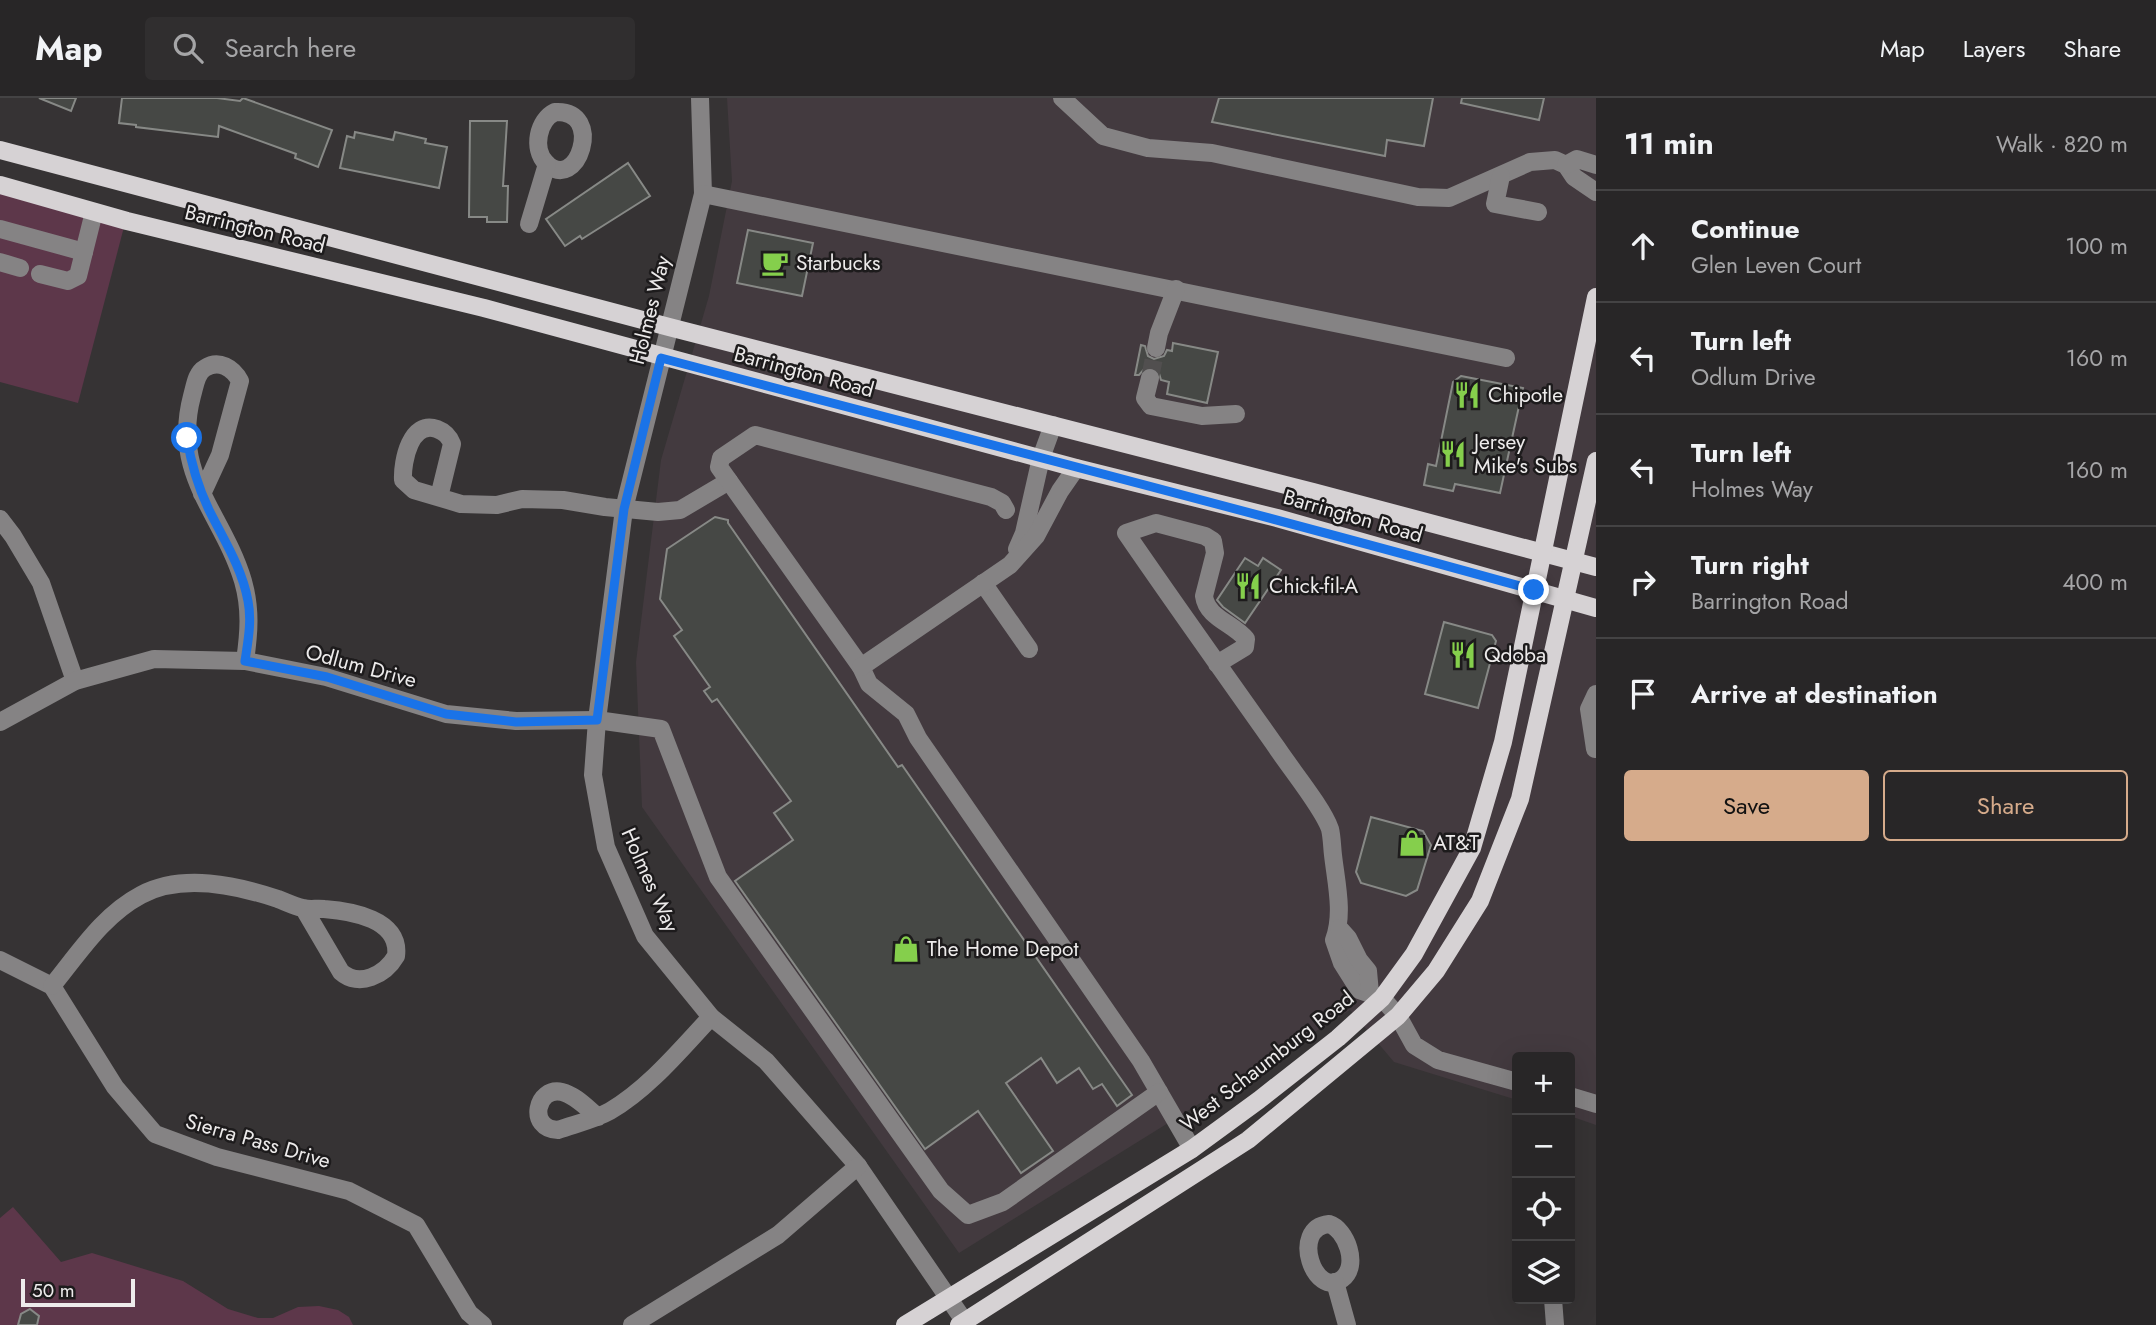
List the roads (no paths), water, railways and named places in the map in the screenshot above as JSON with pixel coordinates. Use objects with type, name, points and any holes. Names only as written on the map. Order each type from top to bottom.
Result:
[{"type":"main road","name":"Barrington Road","points":[[0,150],[669,327],[1596,567]]},
{"type":"main road","name":"Barrington Road","points":[[0,184],[93,212],[484,308],[1076,468],[1277,518],[1596,608]]},
{"type":"main road","name":"West Schaumburg Road","points":[[905,1325],[1192,1149],[1338,1038],[1414,954],[1472,848],[1503,742],[1596,297]]},
{"type":"main road","points":[[964,1324],[1248,1140],[1398,1016],[1436,971],[1480,901],[1520,799],[1596,461]]},
{"type":"street","name":"Holmes Way","points":[[700,98],[703,194],[624,509],[597,720],[593,775],[606,847],[645,936],[711,1017],[766,1061],[858,1166],[950,1298],[964,1324]]},
{"type":"street","points":[[1062,98],[1102,136],[1148,148],[1212,153],[1418,197],[1449,198],[1530,162],[1555,160],[1566,165],[1574,177],[1596,192]]},
{"type":"street","points":[[555,105],[579,122],[582,129],[582,151],[576,163],[570,167],[557,169],[547,164],[541,156],[540,127],[555,105]]},
{"type":"street","points":[[1566,165],[1577,159],[1596,165]]},
{"type":"street","points":[[529,224],[547,164]]},
{"type":"street","points":[[1501,176],[1495,204],[1538,212]]},
{"type":"street","points":[[703,194],[1506,358]]},
{"type":"street","points":[[40,274],[68,281],[78,276],[93,212]]},
{"type":"street","points":[[0,229],[84,252]]},
{"type":"street","points":[[0,262],[20,268]]},
{"type":"street","points":[[1156,348],[1176,289]]},
{"type":"street","points":[[202,494],[219,455],[240,381],[230,368],[220,365],[209,365],[201,370],[187,413],[187,438],[191,462],[202,494],[243,579],[250,631],[245,661]]},
{"type":"street","points":[[1150,378],[1145,398],[1151,406],[1202,416],[1236,414]]},
{"type":"street","points":[[1010,565],[1024,533],[1041,458],[1053,425]]},
{"type":"street","points":[[1006,510],[1002,503],[991,497],[755,435],[721,458],[719,467],[861,667],[869,684],[906,714],[918,738],[1141,1061],[1192,1149]]},
{"type":"street","points":[[861,667],[1010,565],[1036,536],[1060,491],[1076,468]]},
{"type":"street","points":[[439,498],[461,504],[487,505],[522,499],[563,499],[657,512],[680,510],[729,481]]},
{"type":"street","points":[[0,519],[41,583],[75,681]]},
{"type":"street","points":[[1217,664],[1245,647],[1246,639],[1209,611],[1205,603],[1204,596],[1212,564],[1207,547],[1163,531],[1129,538],[1330,828],[1338,896],[1339,928],[1334,940],[1342,963],[1359,990],[1376,996],[1398,1016],[1414,1045],[1438,1060],[1512,1081]]},
{"type":"street","points":[[983,583],[1029,649]]},
{"type":"street","name":"Odlum Drive","points":[[0,722],[75,681],[154,659],[245,661],[327,677],[446,714],[516,722],[597,720],[662,729],[718,877],[941,1191],[968,1215],[1003,1202],[1159,1092]]},
{"type":"street","points":[[1595,749],[1589,709],[1596,694]]},
{"type":"street","points":[[0,960],[52,986],[106,920],[142,894],[180,883],[211,884],[276,898],[304,909],[325,909],[373,919],[396,941],[396,956],[387,967],[365,980],[351,979],[341,972],[304,909]]},
{"type":"street","name":"Sierra Pass Drive","points":[[52,986],[114,1087],[155,1134],[217,1157],[349,1191],[416,1225],[469,1313],[483,1325]]},
{"type":"street","points":[[598,1117],[648,1082],[711,1017]]},
{"type":"street","points":[[1575,1098],[1596,1104]]},
{"type":"street","points":[[632,1325],[778,1235],[858,1166]]},
{"type":"street","points":[[1335,1282],[1347,1325]]},
{"type":"street","points":[[1553,1304],[1555,1325]]},
{"type":"tunnel","points":[[1150,378],[1156,348]]},
{"type":"place","name":"Starbucks","points":[[775,263]]},
{"type":"place","name":"Chipotle","points":[[1467,395]]},
{"type":"place","name":"Jersey Mike's Subs","points":[[1453,454]]},
{"type":"place","name":"Chick-fil-A","points":[[1248,586]]},
{"type":"place","name":"Qdoba","points":[[1463,655]]},
{"type":"place","name":"AT&T","points":[[1412,843]]},
{"type":"place","name":"The Home Depot","points":[[906,949]]}]
